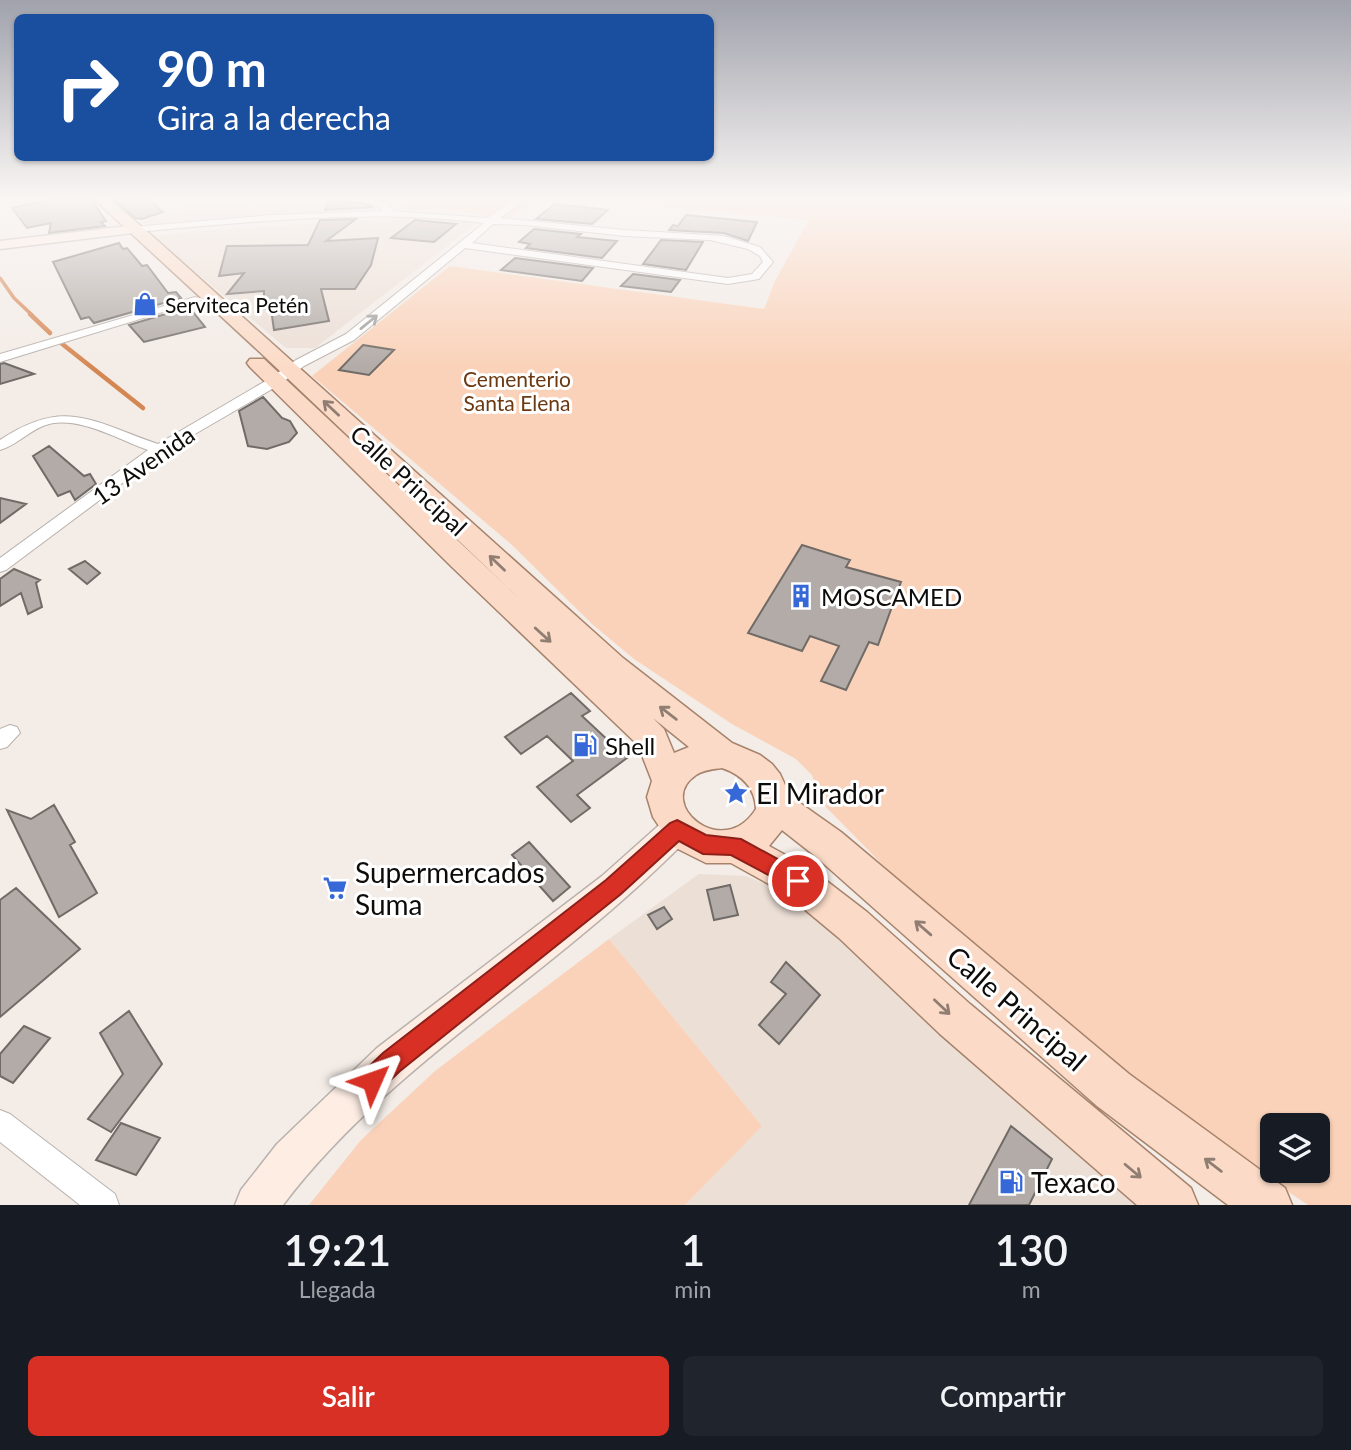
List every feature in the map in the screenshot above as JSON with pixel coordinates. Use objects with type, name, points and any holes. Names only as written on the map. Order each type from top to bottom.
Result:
[{"type":"main road","name":"Calle Principal","points":[[155,255],[282,376],[540,604],[660,708],[722,754]]},
{"type":"main road","name":"Calle Principal","points":[[155,255],[282,376],[461,561],[638,723],[652,738],[668,781]]},
{"type":"main road","points":[[722,754],[736,757],[758,770],[771,791],[773,803],[770,817],[762,830],[750,840],[734,846],[703,845],[677,829],[665,806],[668,781],[677,769],[690,760],[722,754]]},
{"type":"main road","name":"Calle Principal","points":[[773,803],[828,844],[1113,1090],[1268,1205]]},
{"type":"main road","points":[[256,1205],[292,1158],[391,1062],[614,887],[677,829]]},
{"type":"main road","name":"Calle Principal","points":[[734,846],[798,881],[853,925],[965,1028],[1174,1205]]},
{"type":"street","name":"13 Avenida","points":[[0,566],[159,449],[350,337],[450,255]]},
{"type":"street","points":[[538,255],[728,281],[755,277],[768,262],[764,255]]},
{"type":"street","points":[[0,358],[199,299]]},
{"type":"street","points":[[0,446],[36,425],[54,419],[71,421],[159,449]]},
{"type":"street","points":[[0,1124],[104,1205]]},
{"type":"shaded area","points":[[176,255],[435,255],[315,348],[286,348]]},
{"type":"shaded area","points":[[699,874],[746,876],[791,895],[1185,1205],[685,1205],[761,1125],[609,939]]},
{"type":"green space","name":"Cementerio Santa Elena","points":[[789,255],[1351,255],[1351,1205],[1308,1205],[1276,1183],[1330,1183],[1330,1113],[1260,1113],[1260,1172],[1165,1108],[931,914],[821,802],[812,775],[796,759],[732,724],[634,659],[592,624],[511,544],[312,376],[450,266],[764,309]]},
{"type":"green space","points":[[609,939],[762,1126],[685,1205],[309,1205],[361,1140],[435,1071]]},
{"type":"building","points":[[77,255],[133,255],[142,266],[147,265],[168,293],[176,292],[181,298],[94,323],[89,317],[81,319],[53,262]]},
{"type":"building","points":[[225,255],[374,255],[371,265],[355,289],[321,289],[329,321],[274,330],[271,309],[264,309],[264,291],[227,294],[244,273],[219,276]]},
{"type":"building","points":[[581,255],[604,255],[602,258]]},
{"type":"building","points":[[650,255],[695,255],[686,270],[643,264]]},
{"type":"building","points":[[515,258],[593,268],[582,281],[501,270]]},
{"type":"building","points":[[633,274],[680,280],[671,292],[621,286]]},
{"type":"building","points":[[189,307],[205,327],[144,342],[129,325]]},
{"type":"building","points":[[363,345],[394,350],[369,375],[339,370]]},
{"type":"building","points":[[0,364],[34,374],[0,384]]},
{"type":"building","points":[[263,397],[282,418],[290,421],[297,433],[289,442],[267,449],[248,446],[239,411]]},
{"type":"building","points":[[49,446],[84,476],[90,474],[96,484],[75,500],[70,491],[58,496],[33,456]]},
{"type":"building","points":[[0,498],[26,504],[0,523]]},
{"type":"building","points":[[802,545],[850,560],[846,567],[901,582],[878,645],[869,642],[846,690],[821,681],[839,646],[810,636],[802,651],[748,633]]},
{"type":"building","points":[[85,561],[100,573],[87,584],[69,569]]},
{"type":"building","points":[[14,569],[40,580],[36,583],[42,607],[28,614],[21,593],[0,606],[0,579]]},
{"type":"building","name":"Shell","points":[[571,693],[590,711],[582,716],[627,758],[577,795],[590,808],[571,822],[537,787],[573,761],[547,736],[521,754],[505,737]]},
{"type":"building","points":[[54,805],[75,842],[70,845],[97,893],[59,917],[7,810],[31,819]]},
{"type":"building","points":[[529,842],[570,887],[553,901],[512,855]]},
{"type":"building","points":[[730,885],[738,915],[714,920],[707,890]]},
{"type":"building","points":[[16,888],[80,949],[0,1017],[0,900]]},
{"type":"building","points":[[664,907],[672,919],[657,929],[648,915]]},
{"type":"building","points":[[786,962],[820,995],[779,1044],[759,1025],[786,994],[771,982]]},
{"type":"building","points":[[129,1011],[162,1064],[111,1132],[88,1119],[123,1074],[100,1033]]},
{"type":"building","points":[[24,1026],[50,1038],[13,1083],[0,1076],[0,1054]]},
{"type":"building","points":[[121,1123],[160,1138],[136,1175],[96,1160]]},
{"type":"building","name":"Texaco","points":[[1011,1126],[1052,1159],[1029,1205],[969,1205]]},
{"type":"waterway","points":[[0,278],[14,298],[32,315]]},
{"type":"waterway","points":[[30,314],[50,333]]},
{"type":"waterway","points":[[61,343],[143,408]]},
{"type":"place","name":"Serviteca Petén","points":[[145,304]]},
{"type":"place","name":"MOSCAMED","points":[[801,596]]},
{"type":"place","name":"Shell","points":[[585,745]]},
{"type":"place","name":"El Mirador","points":[[736,793]]},
{"type":"place","name":"Supermercados Suma","points":[[335,888]]},
{"type":"place","name":"Texaco","points":[[1011,1182]]},
{"type":"route","points":[[372,1081],[391,1062],[614,887],[677,829],[689,839],[703,845],[734,846],[798,881]]}]
